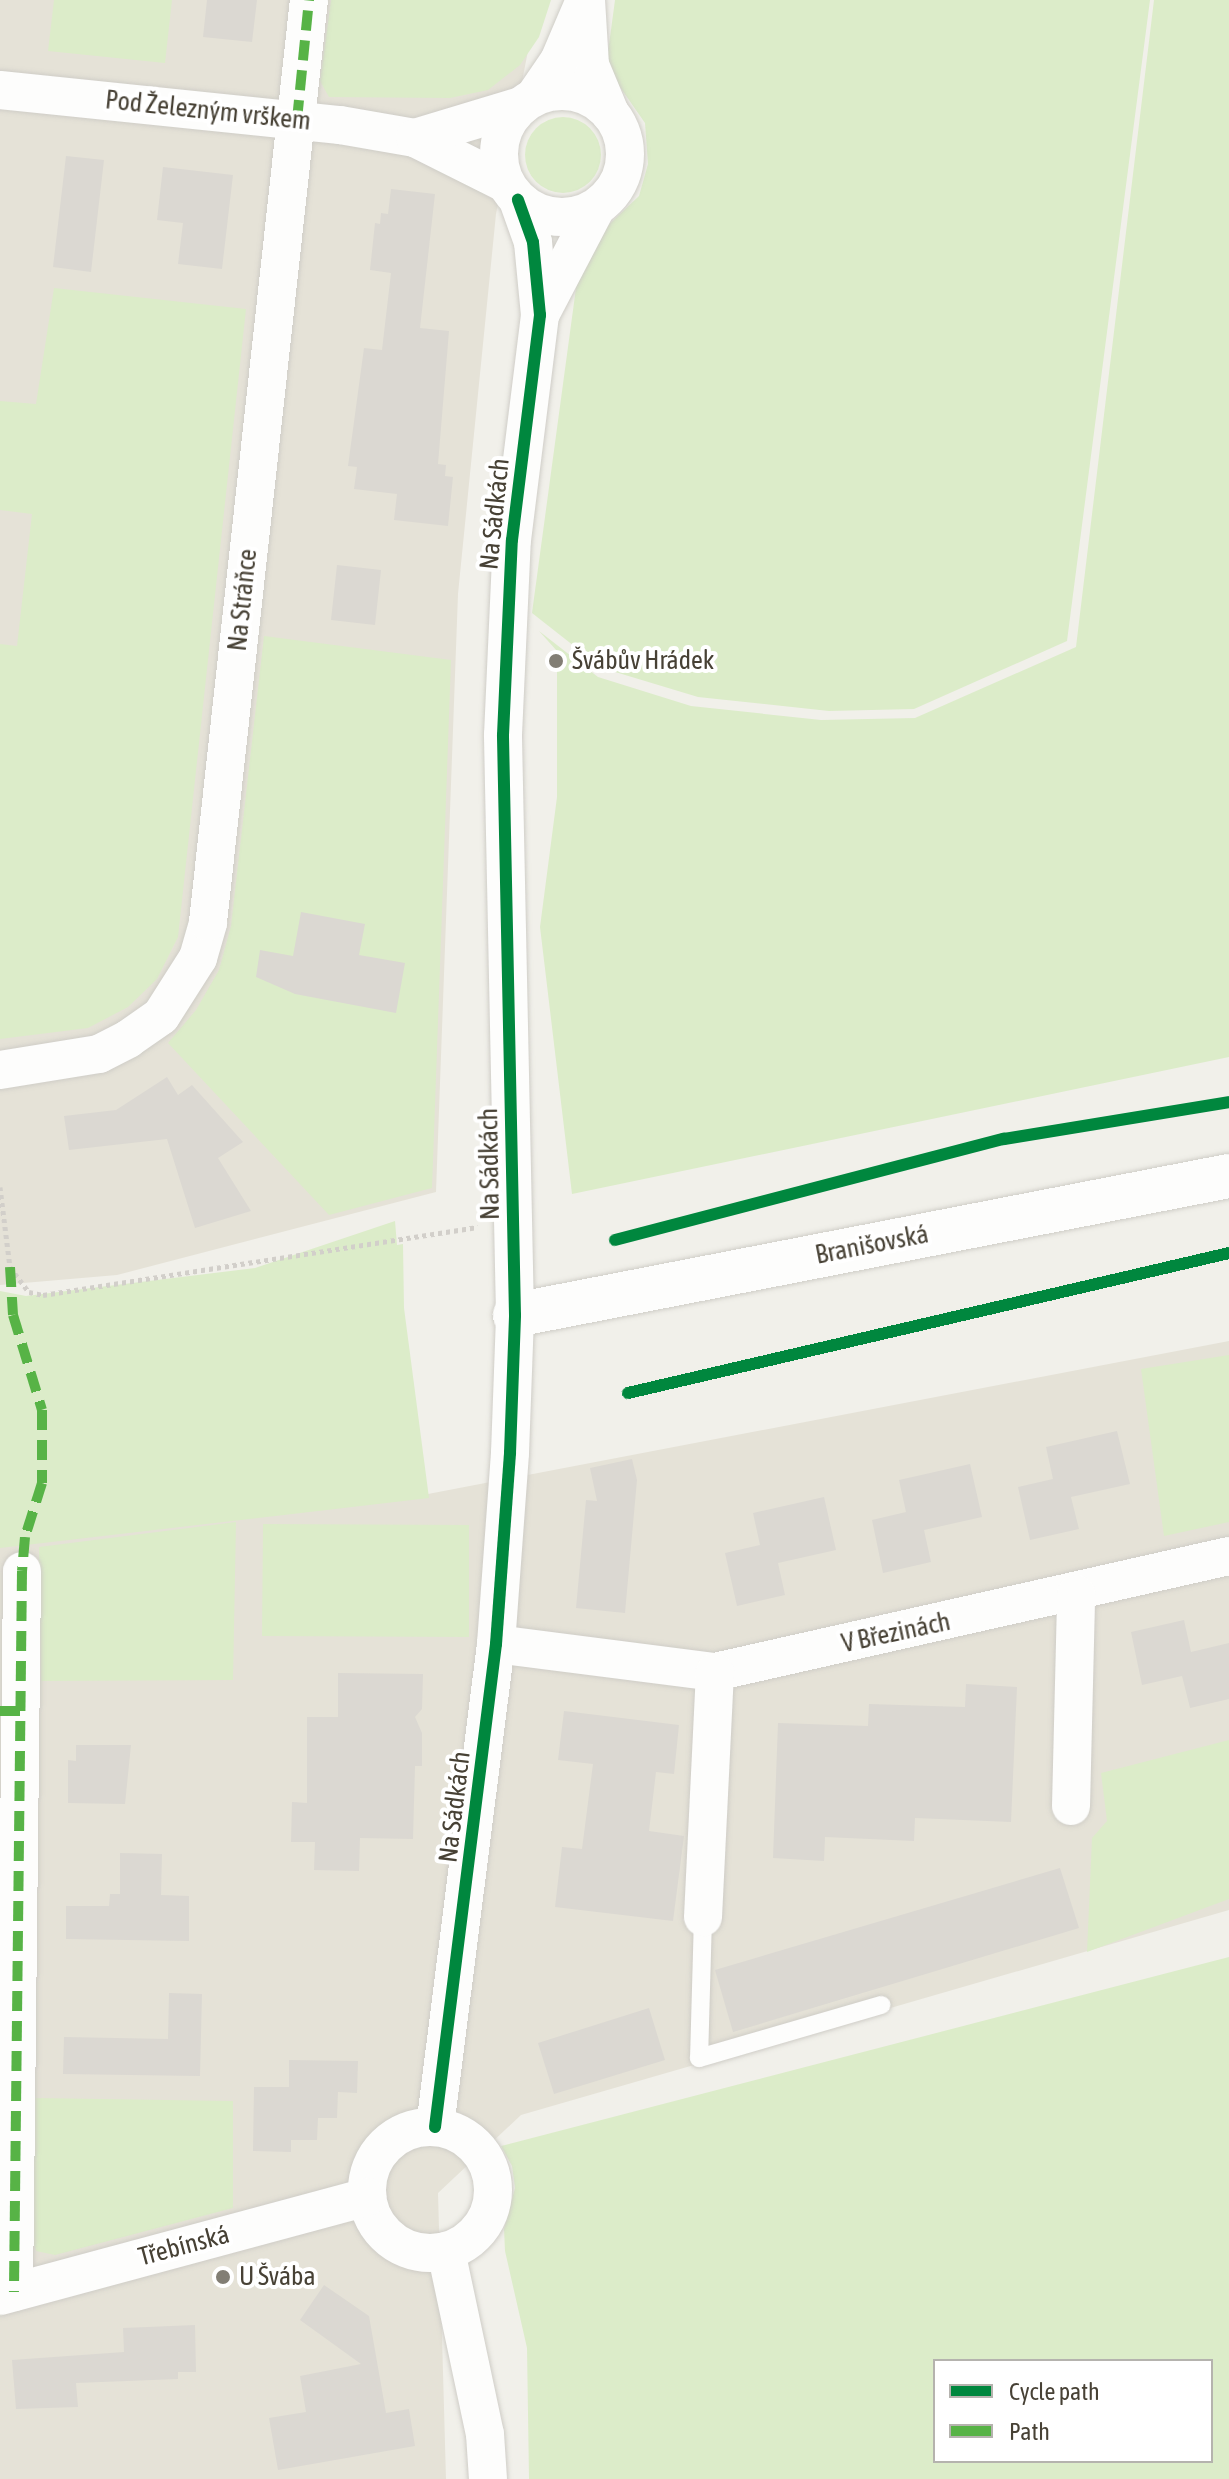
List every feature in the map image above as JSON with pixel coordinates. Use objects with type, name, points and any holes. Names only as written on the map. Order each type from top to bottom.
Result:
[{"type":"street","name":"Na Stráňce","points":[[0,1070],[99,1054],[128,1039],[161,1016],[198,958],[208,922],[309,0]]},
{"type":"street","points":[[586,0],[590,65],[621,132],[624,164],[612,193],[596,208],[556,219],[511,192],[498,142],[559,61],[586,0]]},
{"type":"street","name":"Pod Železným vrškem","points":[[0,90],[297,120],[415,138],[511,192]]},
{"type":"street","points":[[527,102],[573,92],[594,99],[610,113]]},
{"type":"street","name":"Pod Železným vrškem","points":[[415,138],[527,102]]},
{"type":"street","name":"Na Sádkách","points":[[435,2127],[496,1644],[515,1315],[503,735],[512,540],[540,315],[533,242],[511,192]]},
{"type":"street","name":"Na Sádkách","points":[[540,315],[596,208]]},
{"type":"street","name":"Branišovská","points":[[515,1315],[1229,1176]]},
{"type":"street","name":"V Březinách","points":[[496,1644],[715,1672],[1076,1594],[1229,1556]]},
{"type":"street","points":[[7,2294],[10,1711],[22,1571]]},
{"type":"street","points":[[1071,1806],[1076,1594]]},
{"type":"street","points":[[703,1917],[715,1672]]},
{"type":"street","points":[[435,2127],[454,2131],[477,2149],[491,2175],[493,2194],[479,2230],[446,2251],[425,2253],[386,2235],[367,2197],[368,2178],[385,2146],[408,2131],[435,2127]]},
{"type":"street","name":"Třebínská","points":[[7,2294],[367,2197]]},
{"type":"street","points":[[446,2251],[485,2434],[488,2479]]},
{"type":"lane","points":[[703,1917],[699,2058],[881,2005]]},
{"type":"path","points":[[0,1187],[10,1267],[29,1292],[43,1295],[513,1222]]},
{"type":"shaded area","points":[[0,0],[538,0],[496,214],[458,594],[436,1192],[117,1275],[0,1285]]},
{"type":"shaded area","points":[[1229,1341],[1229,1910],[521,2115],[438,2193],[446,2479],[0,2479],[0,1532],[428,1494]]},
{"type":"green space","points":[[54,0],[172,0],[165,63],[48,51]]},
{"type":"green space","points":[[331,0],[551,0],[539,37],[520,65],[488,90],[450,98],[329,97],[320,81]]},
{"type":"green space","points":[[615,0],[1150,0],[1067,641],[914,709],[829,711],[698,697],[602,668],[532,613],[581,251],[639,196],[648,164],[645,123],[606,67]]},
{"type":"green space","points":[[1154,0],[1229,0],[1229,1057],[572,1194],[540,927],[557,797],[557,651],[539,631],[598,677],[691,706],[821,720],[915,718],[1076,647]]},
{"type":"green space","points":[[563,117],[578,120],[590,128],[598,140],[601,155],[598,170],[590,182],[578,190],[563,193],[548,190],[536,182],[528,170],[525,155],[528,140],[536,128],[548,120]]},
{"type":"green space","points":[[54,288],[246,309],[178,937],[157,979],[128,1007],[88,1028],[0,1039],[0,644],[17,646],[32,514],[0,510],[0,401],[36,404]]},
{"type":"green space","points":[[264,636],[451,660],[432,1188],[329,1215],[168,1043],[196,1010],[219,970],[231,926]]},
{"type":"green space","points":[[395,1221],[397,1245],[403,1244],[404,1308],[429,1498],[0,1548],[0,1291],[26,1296],[255,1268]]},
{"type":"green space","points":[[1229,1355],[1229,1522],[1164,1536],[1141,1369]]},
{"type":"green space","points":[[236,1522],[233,1680],[41,1681],[39,1547]]},
{"type":"green space","points":[[263,1524],[469,1525],[469,1637],[262,1636]]},
{"type":"green space","points":[[1229,1740],[1229,1899],[1087,1952],[1092,1838],[1107,1821],[1101,1773]]},
{"type":"green space","points":[[1229,1957],[1229,2479],[529,2479],[527,2348],[505,2251],[504,2229],[515,2188],[512,2166],[501,2146]]},
{"type":"green space","points":[[32,2098],[233,2101],[233,2208],[55,2255],[36,2251],[30,2232]]},
{"type":"building","points":[[207,0],[257,0],[252,42],[203,37]]},
{"type":"building","points":[[66,156],[104,160],[91,272],[53,267]]},
{"type":"building","points":[[163,167],[233,175],[222,269],[178,264],[183,223],[157,220]]},
{"type":"building","points":[[391,189],[435,194],[420,328],[449,331],[438,464],[446,465],[445,476],[453,477],[448,526],[394,520],[397,494],[354,489],[357,467],[348,466],[364,348],[382,350],[391,273],[370,270],[375,223],[380,224],[381,213],[388,214]]},
{"type":"building","points":[[337,565],[381,570],[375,625],[331,620]]},
{"type":"building","points":[[301,912],[365,924],[359,955],[405,963],[396,1013],[295,994],[256,977],[260,950],[293,956]]},
{"type":"building","points":[[167,1077],[178,1095],[192,1085],[243,1142],[218,1158],[251,1211],[195,1228],[167,1139],[69,1150],[64,1116],[116,1110]]},
{"type":"building","points":[[1117,1431],[1130,1484],[1071,1497],[1079,1529],[1030,1540],[1018,1487],[1053,1479],[1046,1447]]},
{"type":"building","points":[[632,1459],[637,1480],[625,1613],[576,1608],[586,1500],[597,1501],[590,1468]]},
{"type":"building","points":[[970,1464],[982,1517],[924,1530],[931,1562],[883,1573],[872,1520],[906,1512],[899,1480]]},
{"type":"building","points":[[824,1497],[836,1550],[778,1563],[785,1595],[737,1606],[725,1553],[760,1545],[753,1513]]},
{"type":"building","points":[[1184,1620],[1191,1652],[1229,1643],[1229,1699],[1190,1708],[1182,1676],[1142,1685],[1131,1632]]},
{"type":"building","points":[[338,1673],[423,1674],[422,1709],[415,1717],[422,1733],[422,1766],[415,1766],[413,1839],[360,1838],[359,1871],[314,1870],[315,1842],[291,1842],[292,1802],[307,1803],[307,1717],[338,1717]]},
{"type":"building","points":[[966,1684],[1017,1687],[1011,1822],[915,1818],[914,1841],[825,1837],[824,1861],[773,1858],[778,1723],[868,1726],[869,1704],[965,1707]]},
{"type":"building","points":[[564,1711],[679,1725],[674,1774],[656,1772],[649,1831],[684,1836],[673,1921],[555,1907],[562,1847],[582,1849],[593,1764],[558,1760]]},
{"type":"building","points":[[76,1745],[131,1745],[125,1804],[68,1803],[68,1760],[76,1761]]},
{"type":"building","points":[[120,1853],[162,1854],[161,1895],[189,1896],[189,1941],[66,1939],[66,1906],[109,1906],[110,1894],[120,1894]]},
{"type":"building","points":[[1060,1868],[1079,1928],[733,2032],[715,1970]]},
{"type":"building","points":[[169,1993],[202,1994],[200,2076],[63,2074],[64,2037],[168,2039]]},
{"type":"building","points":[[649,2008],[665,2060],[554,2094],[538,2043]]},
{"type":"building","points":[[289,2060],[358,2061],[357,2093],[338,2092],[337,2118],[318,2118],[317,2140],[291,2140],[291,2152],[253,2151],[254,2087],[289,2087]]},
{"type":"building","points":[[324,2285],[369,2316],[386,2413],[409,2409],[415,2446],[278,2470],[269,2418],[306,2412],[300,2376],[361,2364],[300,2320]]},
{"type":"building","points":[[195,2325],[196,2372],[178,2372],[178,2379],[76,2383],[78,2407],[16,2409],[12,2360],[124,2352],[123,2328]]},
{"type":"marked path","points":[[297,120],[309,0]]},
{"type":"marked path","points":[[10,1267],[13,1315],[42,1410],[42,1483],[25,1537],[22,1571],[14,2292]]},
{"type":"marked path","points":[[0,1711],[20,1711]]},
{"type":"cycle path","points":[[435,2127],[496,1644],[510,1453],[515,1315],[503,735],[512,540],[540,315],[533,242],[518,200]]},
{"type":"cycle path","points":[[615,1240],[1004,1139],[1229,1102]]},
{"type":"cycle path","points":[[628,1393],[1229,1253]]},
{"type":"place","name":"Švábův Hrádek","points":[[556,661]]},
{"type":"place","name":"U Švába","points":[[223,2277]]}]
